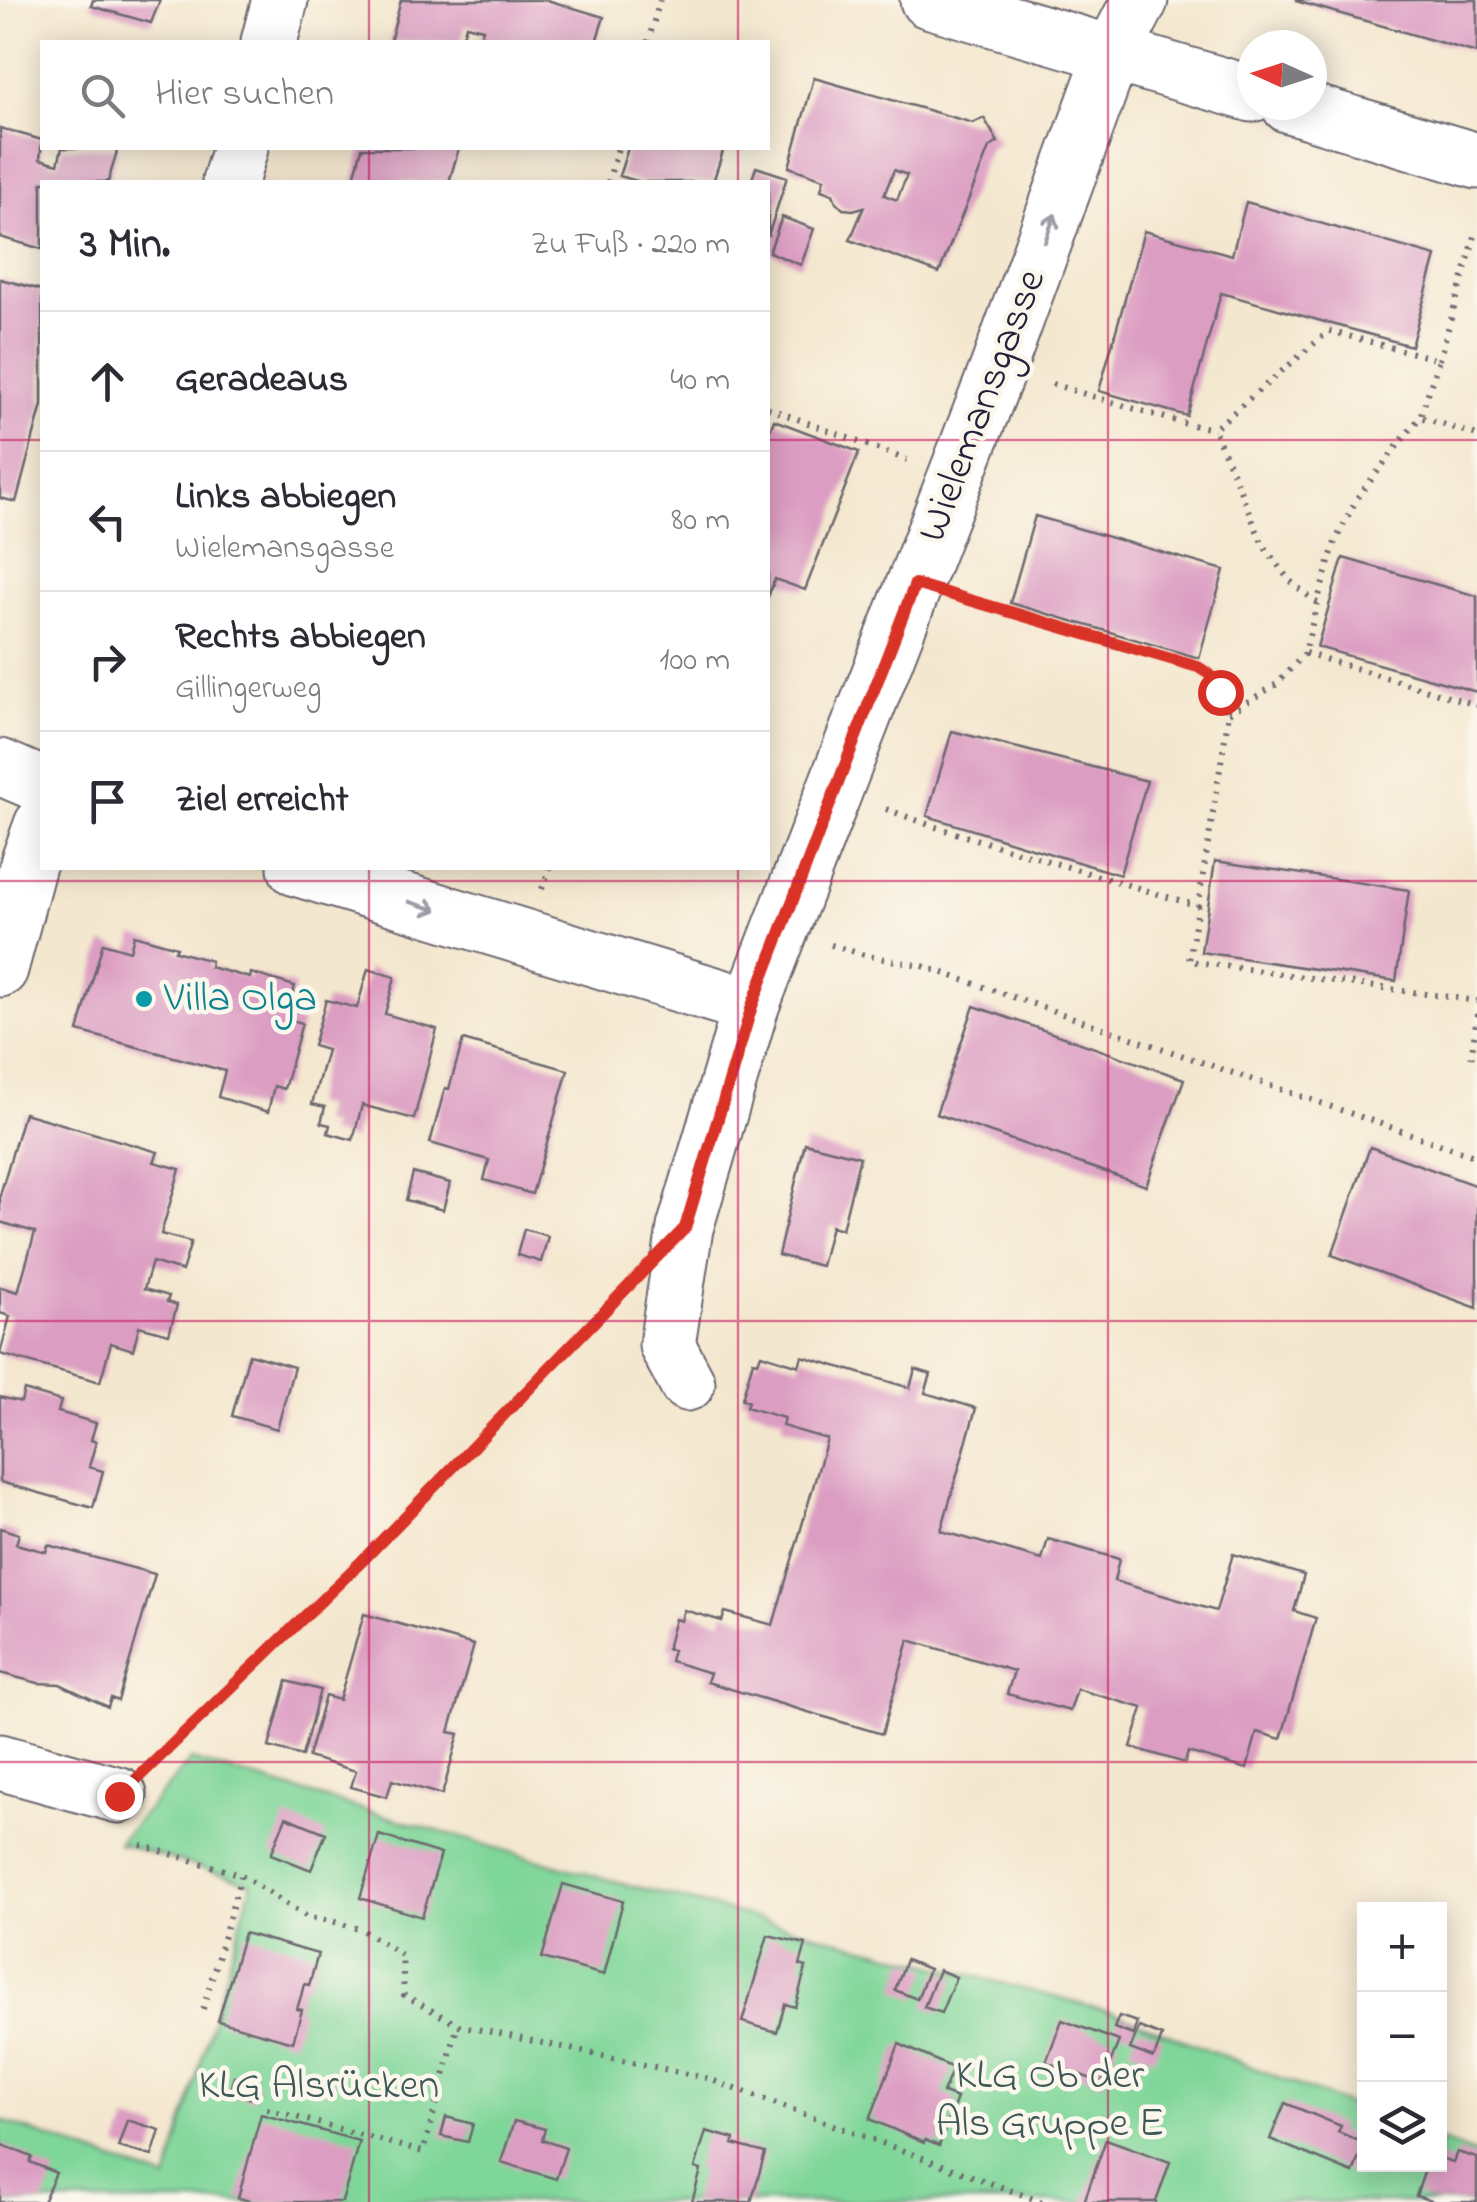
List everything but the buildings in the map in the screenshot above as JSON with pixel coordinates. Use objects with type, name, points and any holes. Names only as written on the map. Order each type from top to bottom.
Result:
[{"type":"street","points":[[270,40],[280,0]]},
{"type":"street","points":[[928,0],[1237,89]]},
{"type":"street","name":"Wielemansgasse","points":[[687,1383],[667,1344],[685,1228],[752,1006],[998,368],[1113,52],[1140,0]]},
{"type":"street","points":[[1327,117],[1477,162]]},
{"type":"street","points":[[231,180],[239,150]]},
{"type":"street","points":[[0,767],[40,784]]},
{"type":"street","points":[[0,969],[40,830]]},
{"type":"street","points":[[303,870],[752,1006]]},
{"type":"street","points":[[0,1762],[108,1792]]},
{"type":"path","points":[[649,40],[660,0]]},
{"type":"path","points":[[609,180],[617,150]]},
{"type":"path","points":[[1228,713],[1277,684],[1305,653],[1336,542],[1357,498],[1420,417],[1477,229]]},
{"type":"path","points":[[1214,429],[1329,331],[1439,360]]},
{"type":"path","points":[[998,368],[1214,429]]},
{"type":"path","points":[[770,409],[956,477]]},
{"type":"path","points":[[1420,417],[1477,434]]},
{"type":"path","points":[[1214,429],[1263,546],[1288,580],[1317,603]]},
{"type":"path","points":[[915,584],[1198,667],[1209,674],[1228,713],[1189,961],[1477,1001]]},
{"type":"path","points":[[1305,653],[1477,704]]},
{"type":"path","points":[[870,803],[932,826],[1198,906]]},
{"type":"path","points":[[820,942],[923,966],[1477,1157]]},
{"type":"path","points":[[1477,1014],[1471,1060],[1477,1061]]},
{"type":"path","points":[[618,1297],[362,1561],[108,1792],[88,1829],[241,1875],[307,1917],[362,1930],[402,1955],[404,1995],[458,2025],[706,2078],[1042,2202]]},
{"type":"path","points":[[203,2010],[241,1875]]},
{"type":"path","points":[[268,2109],[424,2152],[458,2025]]},
{"type":"green space","name":"KLG Ob der Als Gruppe E","points":[[191,1760],[584,1873],[1115,2013],[1357,2108],[1357,2172],[1447,2172],[1447,2143],[1477,2155],[1477,2202],[0,2202],[0,2120],[167,2180],[252,1883],[118,1843]]},
{"type":"place","name":"Villa Olga","points":[[144,999]]},
{"type":"route","points":[[119,1796],[362,1561],[685,1228],[752,1006],[915,584],[1198,667],[1209,674],[1220,692]]},
{"type":"park label","name":"KLG Alsrücken","points":[[319,2086]]}]
